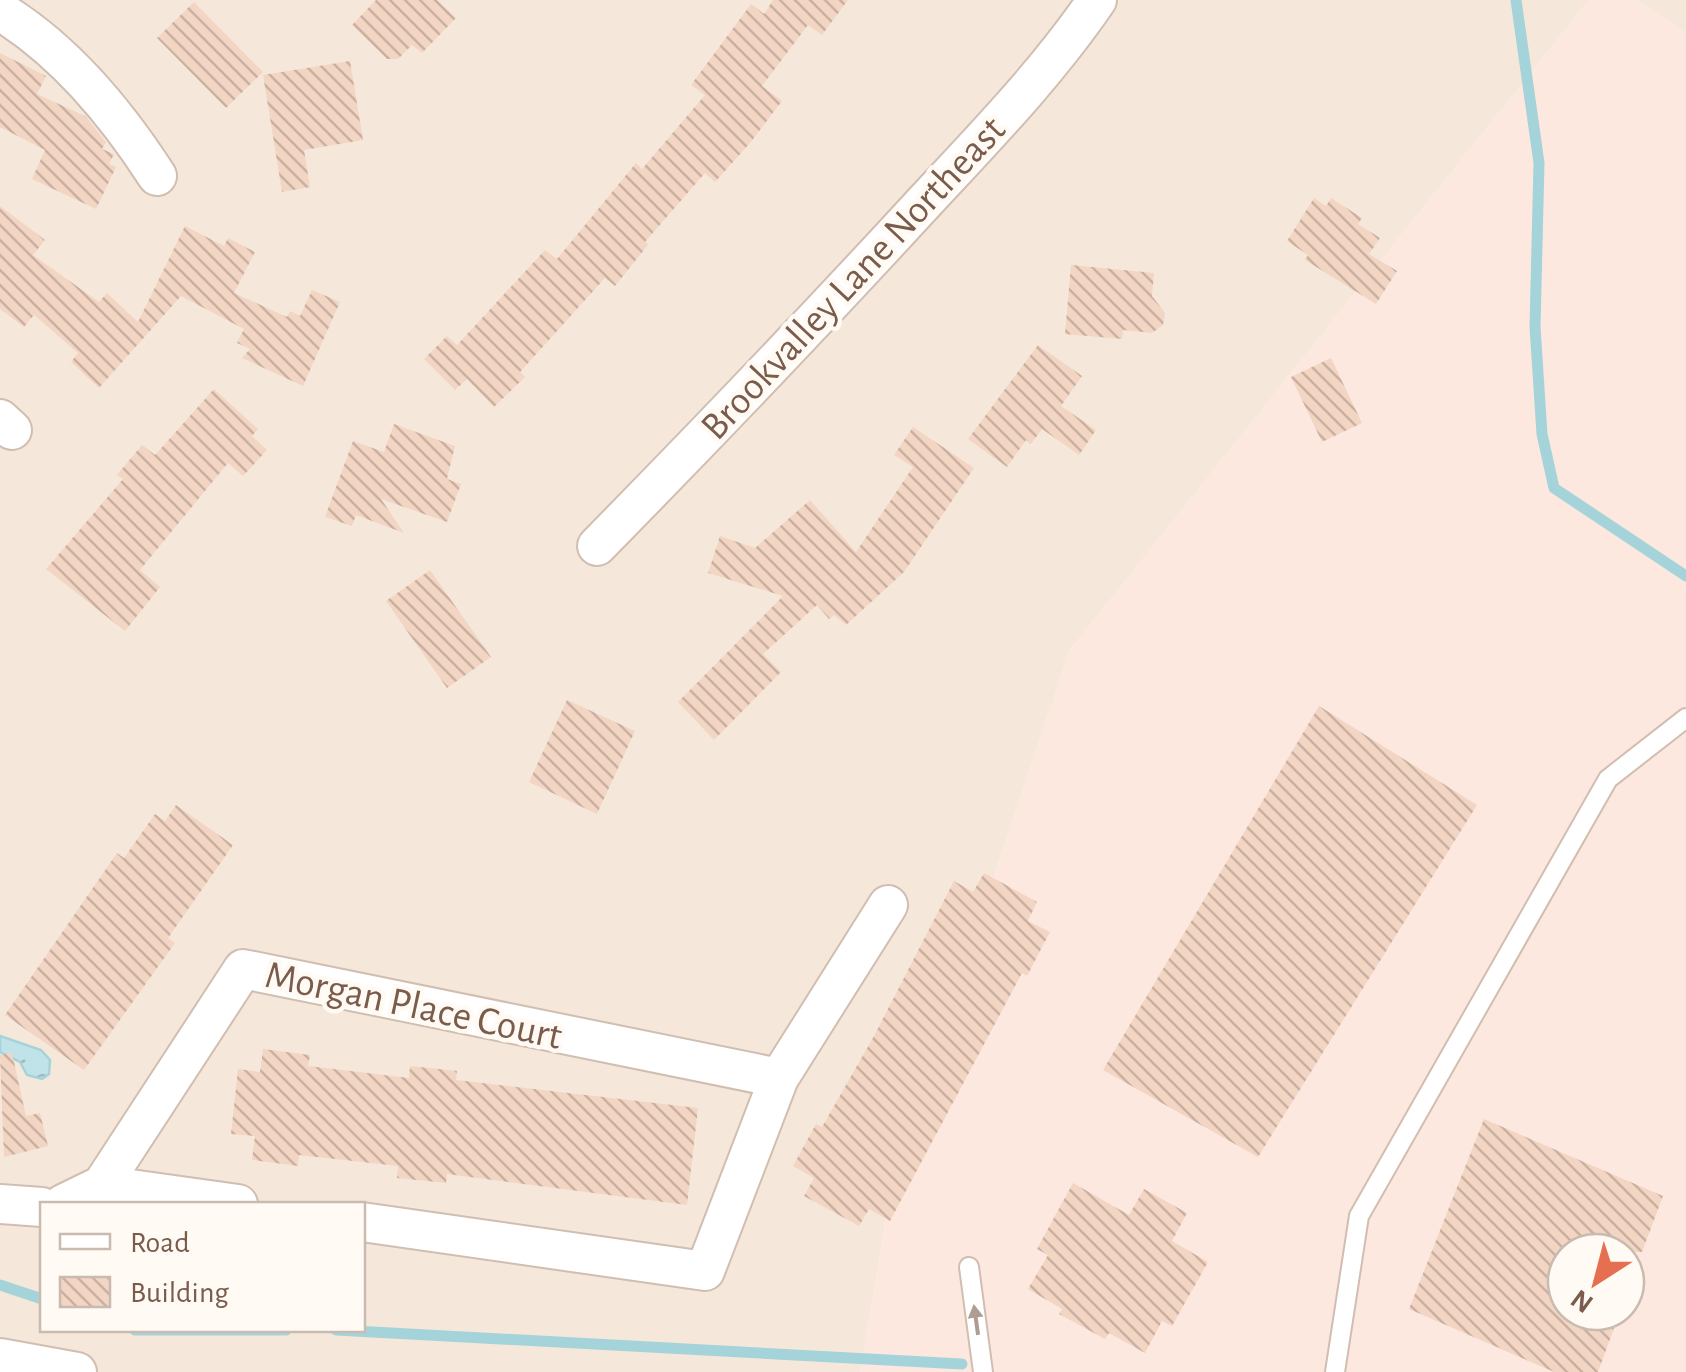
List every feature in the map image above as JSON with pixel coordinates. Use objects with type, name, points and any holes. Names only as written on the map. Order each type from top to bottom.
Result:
[{"type":"street","name":"Brookvalley Lane Northeast","points":[[597,546],[794,344],[943,182],[1060,54],[1097,0]]},
{"type":"street","points":[[0,11],[77,76],[126,129],[157,176]]},
{"type":"street","points":[[365,1222],[704,1271],[779,1078],[888,905]]},
{"type":"street","name":"Morgan Place Court","points":[[102,1185],[243,969],[779,1078]]},
{"type":"street","points":[[66,1202],[102,1185],[224,1202]]},
{"type":"street","points":[[0,1204],[40,1207]]},
{"type":"street","points":[[0,1358],[77,1372]]},
{"type":"lane","points":[[1335,1372],[1358,1216],[1608,779],[1686,718]]},
{"type":"lane","points":[[969,1267],[983,1372]]},
{"type":"shaded area","points":[[0,0],[1589,0],[1070,650],[893,1176],[860,1372],[0,1372]]},
{"type":"shaded area","points":[[1589,0],[1636,0],[1686,33],[1686,1372],[860,1372],[893,1176],[1070,650]]},
{"type":"shaded area","points":[[1636,0],[1686,0],[1686,33]]},
{"type":"water","points":[[0,1036],[41,1050],[50,1060],[49,1074],[42,1079],[27,1075],[20,1062],[0,1052]]},
{"type":"building","points":[[376,0],[437,0],[456,18],[422,53],[412,45],[398,59],[387,59],[352,25]]},
{"type":"building","points":[[773,0],[848,0],[822,35],[808,25],[762,86],[782,101],[750,143],[715,182],[705,173],[645,242],[648,245],[615,286],[605,278],[520,372],[525,377],[494,407],[467,379],[455,390],[424,359],[447,336],[457,345],[545,250],[557,259],[636,163],[642,169],[705,95],[691,85],[751,4],[764,14]]},
{"type":"building","points":[[194,2],[263,72],[226,108],[157,38]]},
{"type":"building","points":[[0,53],[46,76],[37,94],[85,116],[106,142],[102,149],[114,154],[109,164],[116,167],[96,209],[32,179],[45,150],[0,127]]},
{"type":"building","points":[[350,61],[363,140],[304,150],[310,187],[282,192],[263,75]]},
{"type":"building","points":[[1314,198],[1326,206],[1331,198],[1362,218],[1358,224],[1380,238],[1369,254],[1397,271],[1376,304],[1305,260],[1308,255],[1287,241]]},
{"type":"building","points":[[0,206],[45,240],[33,255],[99,302],[107,293],[138,322],[185,226],[224,246],[228,238],[255,252],[234,293],[287,317],[290,311],[300,316],[312,290],[340,302],[303,386],[242,358],[250,349],[237,343],[244,329],[181,296],[99,388],[71,362],[78,353],[34,315],[24,327],[0,309]]},
{"type":"building","points":[[1071,265],[1154,273],[1152,296],[1165,313],[1163,325],[1152,333],[1123,330],[1122,339],[1065,334]]},
{"type":"building","points":[[1038,345],[1082,376],[1061,406],[1096,430],[1079,455],[1042,429],[1031,444],[1026,440],[1007,467],[968,439]]},
{"type":"building","points":[[1331,358],[1362,423],[1322,442],[1291,377]]},
{"type":"building","points":[[214,389],[258,429],[252,436],[267,450],[243,476],[228,463],[140,570],[160,587],[125,631],[46,569],[123,479],[117,475],[142,445],[155,455]]},
{"type":"building","points":[[394,424],[455,446],[447,479],[461,484],[447,522],[381,499],[404,533],[356,515],[352,526],[325,517],[353,441],[384,452]]},
{"type":"building","points":[[913,427],[974,468],[904,572],[846,625],[834,615],[829,619],[817,605],[763,654],[781,672],[714,740],[678,702],[783,596],[708,573],[720,536],[755,548],[810,500],[856,552],[913,467],[894,455]]},
{"type":"building","points":[[430,570],[491,657],[447,688],[386,601]]},
{"type":"building","points":[[567,700],[635,731],[597,814],[529,782]]},
{"type":"building","points":[[1319,706],[1477,805],[1258,1157],[1103,1070]]},
{"type":"building","points":[[176,805],[233,845],[168,938],[175,943],[84,1070],[5,1015],[117,853],[124,858],[155,814],[165,821]]},
{"type":"building","points":[[984,873],[1037,902],[1028,921],[1050,932],[1027,976],[1022,973],[890,1221],[869,1209],[859,1226],[804,1196],[814,1178],[793,1166],[816,1124],[822,1127],[874,1036],[954,881],[973,892]]},
{"type":"building","points":[[263,1049],[310,1055],[308,1066],[409,1078],[410,1066],[457,1071],[456,1080],[698,1108],[687,1205],[447,1174],[446,1183],[397,1178],[398,1166],[299,1155],[298,1166],[252,1160],[255,1136],[231,1134],[238,1069],[260,1072]]},
{"type":"building","points":[[12,1053],[26,1116],[40,1113],[48,1146],[4,1157],[0,1055]]},
{"type":"building","points":[[1484,1119],[1663,1196],[1646,1241],[1646,1232],[1546,1232],[1546,1332],[1613,1332],[1598,1372],[1554,1372],[1409,1309]]},
{"type":"building","points":[[1073,1183],[1129,1215],[1144,1189],[1187,1213],[1172,1241],[1208,1262],[1172,1326],[1162,1321],[1145,1353],[1109,1333],[1105,1339],[1059,1314],[1062,1309],[1028,1289],[1048,1255],[1037,1249]]},
{"type":"waterway","points":[[1516,0],[1539,163],[1535,327],[1542,434],[1554,488],[1686,576]]},
{"type":"waterway","points":[[0,1285],[40,1298]]},
{"type":"waterway","points":[[365,1332],[962,1364]]}]
